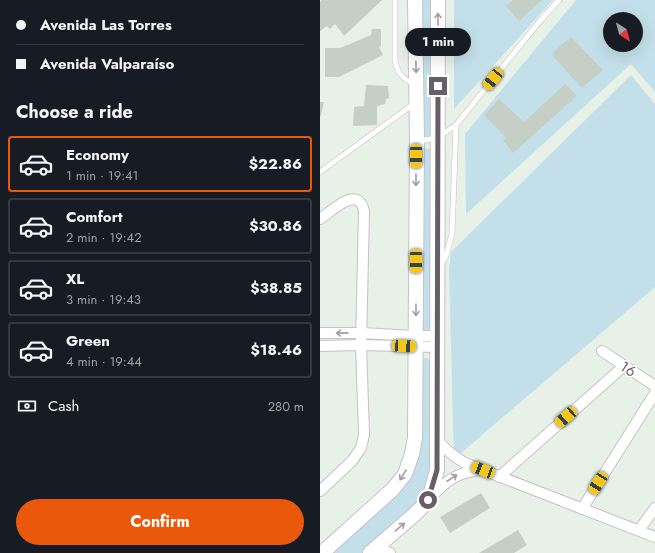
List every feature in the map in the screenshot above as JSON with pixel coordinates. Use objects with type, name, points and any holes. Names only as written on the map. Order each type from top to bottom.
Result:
[{"type":"main road","points":[[322,553],[393,489],[405,474],[412,454],[415,438],[417,85],[415,0]]},
{"type":"main road","points":[[374,550],[428,500],[437,470],[438,0]]},
{"type":"street","points":[[320,219],[348,200],[354,198],[363,206],[361,345],[364,435],[361,448],[352,461],[320,492]]},
{"type":"street","points":[[320,333],[362,333],[415,341]]},
{"type":"street","points":[[320,346],[437,341]]},
{"type":"street","name":"16","points":[[602,351],[655,386]]},
{"type":"street","points":[[499,477],[624,366]]},
{"type":"street","points":[[582,509],[655,393]]},
{"type":"street","points":[[437,439],[445,449],[454,456],[483,470],[655,537]]},
{"type":"street","points":[[428,500],[442,485],[456,475],[469,471],[483,470]]},
{"type":"street","points":[[639,530],[655,508]]},
{"type":"street","points":[[374,550],[390,553]]},
{"type":"lane","points":[[395,0],[396,68],[405,80],[417,85]]},
{"type":"lane","points":[[417,141],[437,138],[456,125],[539,22],[559,0]]},
{"type":"lane","points":[[320,172],[416,102]]},
{"type":"lane","points":[[437,267],[443,262],[446,256],[452,234],[456,125]]},
{"type":"shaded area","points":[[421,0],[436,0],[435,130],[428,137],[424,138],[420,135]]},
{"type":"shaded area","points":[[454,0],[553,0],[454,109]]},
{"type":"shaded area","points":[[576,0],[655,0],[655,92],[631,64],[466,214],[465,134]]},
{"type":"shaded area","points":[[631,75],[655,104],[655,287],[454,459],[449,270],[451,252]]},
{"type":"shaded area","points":[[425,148],[430,149],[433,155],[432,333],[422,336],[421,152]]},
{"type":"shaded area","points":[[426,358],[432,361],[432,457],[428,488],[419,503],[362,553],[332,553],[407,476],[419,360]]},
{"type":"building","points":[[322,0],[382,0],[344,36],[335,24],[330,29],[327,26],[320,31],[320,2]]},
{"type":"building","points":[[513,0],[542,0],[519,21],[506,6]]},
{"type":"building","points":[[372,29],[381,29],[381,46],[379,47],[383,55],[339,77],[325,77],[325,48],[340,48],[371,35]]},
{"type":"building","points":[[571,37],[603,70],[582,88],[551,54]]},
{"type":"building","points":[[565,84],[577,96],[513,153],[503,140],[506,138],[484,115],[499,99],[524,122]]},
{"type":"building","points":[[366,85],[388,86],[389,98],[386,99],[385,104],[377,106],[377,125],[353,126],[354,107],[364,106]]},
{"type":"building","points":[[320,102],[324,102],[321,116],[320,116]]},
{"type":"building","points":[[481,493],[490,508],[450,533],[440,517]]},
{"type":"building","points":[[518,530],[527,545],[514,553],[479,553]]},
{"type":"route","points":[[428,500],[437,470],[438,86]]}]
